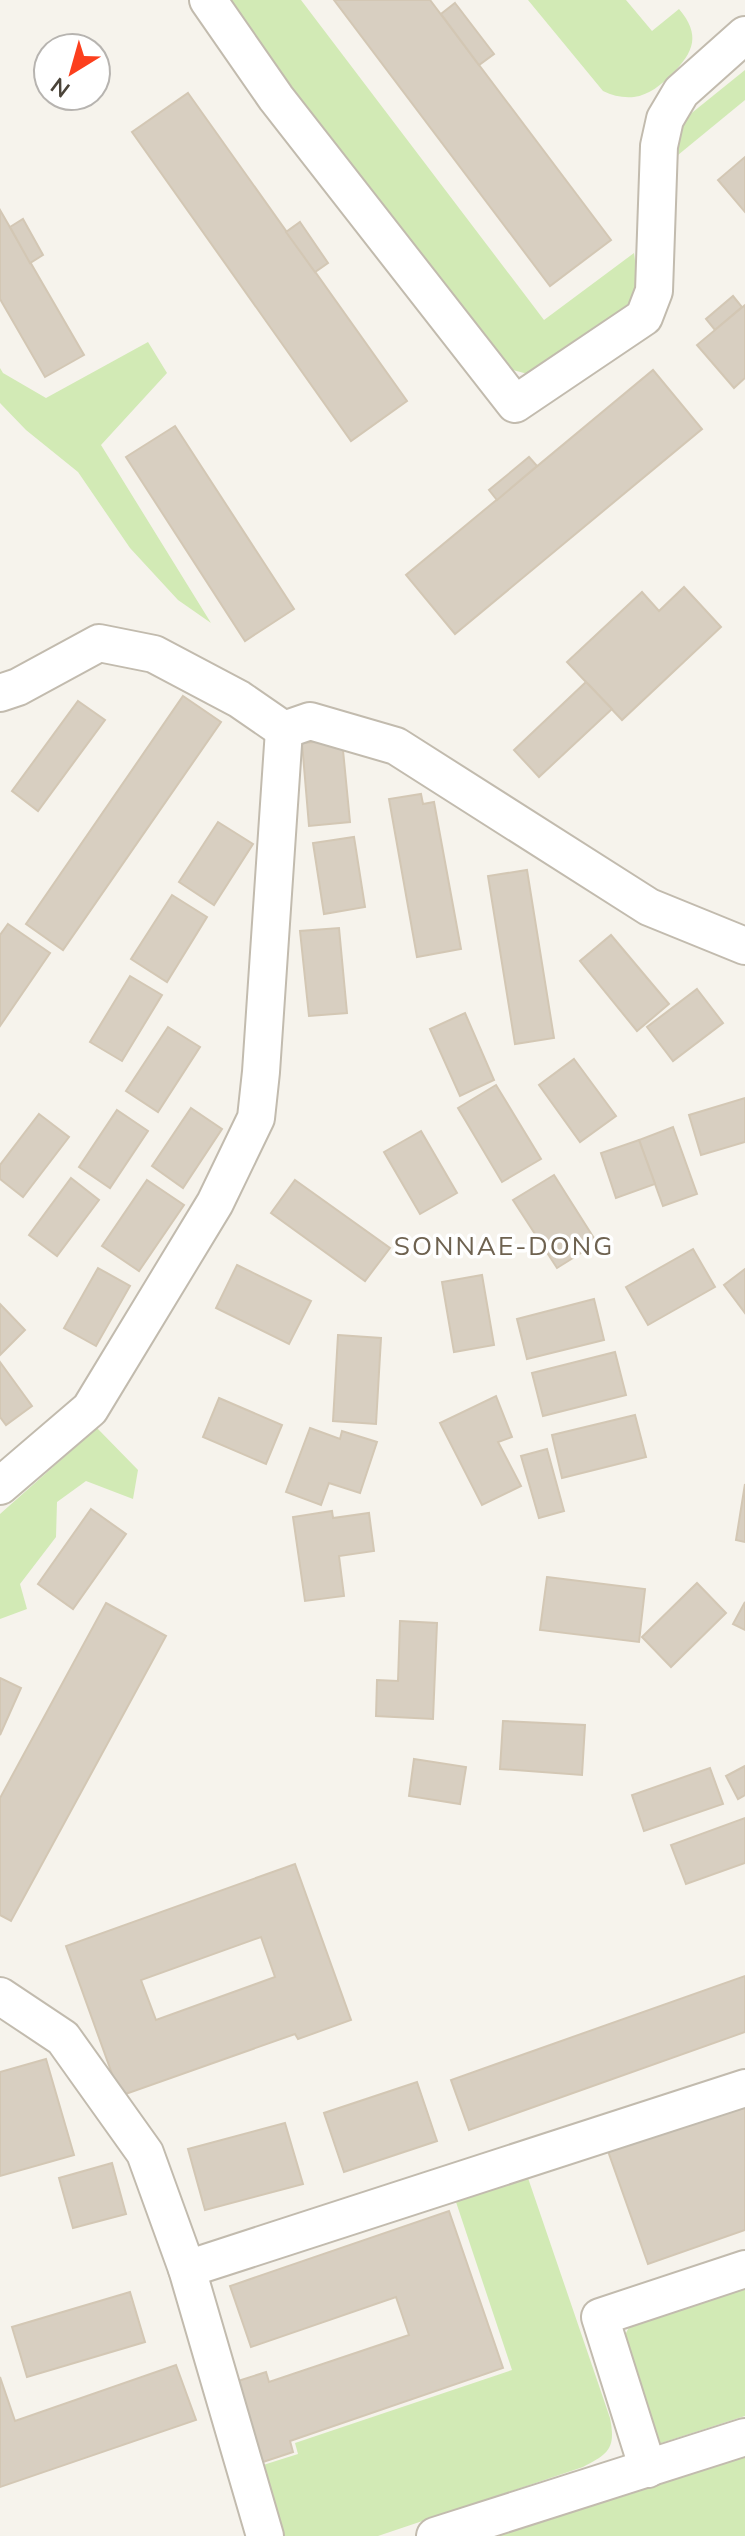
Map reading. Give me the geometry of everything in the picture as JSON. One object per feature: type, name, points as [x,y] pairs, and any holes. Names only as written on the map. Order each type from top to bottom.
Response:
[{"type":"street","points":[[208,0],[276,98],[515,404],[644,317],[654,291],[659,146],[665,119],[681,92],[745,35]]},
{"type":"street","points":[[0,693],[18,687],[99,643],[154,654],[239,699],[284,730]]},
{"type":"street","points":[[284,730],[310,721],[396,746],[649,907],[745,946]]},
{"type":"street","points":[[0,1486],[90,1409],[215,1203],[256,1118],[284,730]]},
{"type":"street","points":[[0,1996],[63,2038],[145,2153],[187,2269],[265,2536]]},
{"type":"street","points":[[187,2269],[745,2088]]},
{"type":"street","points":[[648,2469],[600,2317],[745,2269]]},
{"type":"street","points":[[435,2536],[745,2437]]},
{"type":"green space","points":[[222,0],[301,0],[544,320],[634,253],[638,312],[535,376],[513,370],[481,344]]},
{"type":"green space","points":[[528,0],[626,0],[652,31],[679,9],[690,27],[690,51],[680,66],[654,89],[634,97],[614,95],[603,91]]},
{"type":"green space","points":[[745,70],[745,100],[678,155],[680,130],[688,116]]},
{"type":"green space","points":[[148,342],[167,373],[101,445],[211,623],[178,600],[130,548],[78,472],[26,430],[0,403],[0,368],[3,373],[46,398]]},
{"type":"green space","points":[[97,1428],[138,1470],[133,1499],[86,1481],[57,1502],[56,1537],[20,1584],[27,1609],[0,1619],[0,1514]]},
{"type":"green space","points":[[528,2178],[610,2418],[612,2436],[605,2454],[583,2467],[378,2536],[284,2536],[260,2466],[298,2454],[295,2443],[512,2370],[456,2202]]},
{"type":"green space","points":[[745,2282],[745,2416],[655,2445],[625,2350],[625,2335],[632,2321]]},
{"type":"green space","points":[[745,2449],[745,2536],[472,2536]]},
{"type":"building","points":[[334,0],[430,0],[611,240],[550,286]]},
{"type":"building","points":[[455,3],[494,54],[479,65],[441,14]]},
{"type":"building","points":[[188,93],[407,401],[351,441],[132,132]]},
{"type":"building","points":[[745,157],[745,212],[718,180]]},
{"type":"building","points":[[0,210],[84,355],[45,377],[0,299]]},
{"type":"building","points":[[23,219],[43,255],[30,263],[10,227]]},
{"type":"building","points":[[300,222],[328,263],[315,272],[286,232]]},
{"type":"building","points":[[733,296],[742,307],[715,330],[706,319]]},
{"type":"building","points":[[745,305],[745,378],[734,388],[697,345]]},
{"type":"building","points":[[653,370],[702,429],[455,634],[406,575]]},
{"type":"building","points":[[175,426],[294,609],[245,641],[126,457]]},
{"type":"building","points":[[529,457],[537,466],[497,500],[489,490]]},
{"type":"building","points":[[684,587],[721,627],[622,720],[567,662],[642,592],[659,611]]},
{"type":"building","points":[[586,682],[612,709],[539,777],[514,750]]},
{"type":"building","points":[[183,696],[221,722],[63,950],[26,924]]},
{"type":"building","points":[[78,701],[105,720],[38,811],[12,791]]},
{"type":"building","points":[[342,740],[350,822],[309,826],[302,743]]},
{"type":"building","points":[[421,794],[423,804],[434,802],[461,949],[417,957],[389,799]]},
{"type":"building","points":[[218,822],[253,844],[214,905],[179,882]]},
{"type":"building","points":[[354,837],[365,907],[324,914],[313,843]]},
{"type":"building","points":[[527,870],[554,1038],[515,1044],[488,876]]},
{"type":"building","points":[[172,895],[207,917],[167,982],[131,959]]},
{"type":"building","points":[[8,924],[50,953],[0,1026],[0,935]]},
{"type":"building","points":[[339,928],[347,1013],[309,1016],[300,931]]},
{"type":"building","points":[[611,935],[669,1004],[637,1031],[580,961]]},
{"type":"building","points":[[130,976],[162,995],[122,1061],[90,1042]]},
{"type":"building","points":[[697,989],[723,1023],[673,1061],[647,1027]]},
{"type":"building","points":[[465,1013],[494,1080],[460,1096],[430,1029]]},
{"type":"building","points":[[168,1027],[200,1047],[158,1112],[126,1091]]},
{"type":"building","points":[[574,1059],[616,1116],[580,1142],[539,1085]]},
{"type":"building","points":[[496,1085],[541,1159],[502,1182],[458,1108]]},
{"type":"building","points":[[745,1098],[745,1142],[701,1155],[689,1115]]},
{"type":"building","points":[[191,1108],[222,1129],[183,1188],[152,1166]]},
{"type":"building","points":[[117,1110],[148,1131],[110,1188],[79,1167]]},
{"type":"building","points":[[39,1114],[69,1137],[23,1197],[0,1179],[0,1165]]},
{"type":"building","points":[[673,1127],[697,1194],[663,1206],[639,1140]]},
{"type":"building","points":[[421,1131],[457,1193],[420,1214],[384,1152]]},
{"type":"building","points":[[639,1140],[655,1184],[616,1198],[601,1153]]},
{"type":"building","points":[[554,1175],[597,1243],[557,1268],[513,1200]]},
{"type":"building","points":[[71,1178],[99,1200],[57,1256],[29,1235]]},
{"type":"building","points":[[147,1180],[184,1205],[139,1271],[102,1246]]},
{"type":"building","points":[[295,1180],[390,1248],[365,1281],[271,1213]]},
{"type":"building","points":[[693,1249],[715,1287],[648,1325],[626,1287]]},
{"type":"building","points":[[237,1265],[311,1301],[289,1344],[216,1308]]},
{"type":"building","points":[[98,1268],[130,1286],[96,1346],[64,1328]]},
{"type":"building","points":[[745,1269],[745,1313],[724,1285]]},
{"type":"building","points":[[482,1275],[494,1345],[454,1352],[442,1282]]},
{"type":"building","points":[[594,1299],[604,1340],[527,1359],[517,1319]]},
{"type":"building","points":[[0,1304],[25,1330],[0,1355]]},
{"type":"building","points":[[338,1335],[381,1338],[376,1424],[333,1421]]},
{"type":"building","points":[[615,1352],[626,1395],[543,1416],[532,1373]]},
{"type":"building","points":[[0,1362],[32,1406],[6,1425],[0,1417]]},
{"type":"building","points":[[496,1396],[512,1437],[498,1442],[521,1486],[482,1505],[440,1423]]},
{"type":"building","points":[[219,1398],[282,1425],[266,1464],[203,1437]]},
{"type":"building","points":[[635,1415],[646,1457],[562,1478],[552,1435]]},
{"type":"building","points":[[310,1428],[340,1439],[342,1431],[377,1442],[360,1493],[329,1483],[321,1505],[286,1492]]},
{"type":"building","points":[[547,1449],[564,1511],[539,1518],[521,1456]]},
{"type":"building","points":[[745,1484],[745,1542],[736,1540]]},
{"type":"building","points":[[91,1509],[126,1534],[73,1609],[38,1584]]},
{"type":"building","points":[[332,1511],[333,1518],[369,1513],[374,1551],[339,1556],[344,1596],[305,1601],[293,1517]]},
{"type":"building","points":[[547,1577],[645,1589],[639,1642],[540,1630]]},
{"type":"building","points":[[697,1583],[726,1613],[671,1667],[642,1637]]},
{"type":"building","points":[[745,1602],[745,1630],[733,1624]]},
{"type":"building","points":[[106,1603],[166,1636],[11,1921],[0,1915],[0,1798]]},
{"type":"building","points":[[400,1621],[437,1623],[433,1719],[376,1716],[377,1680],[398,1681]]},
{"type":"building","points":[[0,1678],[21,1688],[0,1735]]},
{"type":"building","points":[[503,1721],[585,1725],[582,1775],[500,1769]]},
{"type":"building","points":[[414,1759],[466,1767],[460,1804],[409,1796]]},
{"type":"building","points":[[745,1766],[745,1795],[738,1799],[726,1776]]},
{"type":"building","points":[[710,1768],[723,1804],[644,1831],[632,1795]]},
{"type":"building","points":[[745,1818],[745,1863],[686,1884],[671,1845]]},
{"type":"building","points":[[295,1864],[351,2020],[298,2039],[295,2034],[120,2096],[66,1946]],"holes":[[[261,1937],[275,1977],[156,2020],[141,1980]]]},
{"type":"building","points":[[745,1976],[745,2032],[469,2130],[451,2080]]},
{"type":"building","points":[[46,2059],[74,2155],[0,2176],[0,2072]]},
{"type":"building","points":[[417,2082],[437,2141],[344,2172],[324,2113]]},
{"type":"building","points":[[745,2104],[745,2230],[648,2264],[608,2151]]},
{"type":"building","points":[[285,2123],[303,2184],[205,2210],[188,2149]]},
{"type":"building","points":[[112,2163],[126,2214],[73,2228],[59,2178]]},
{"type":"building","points":[[449,2211],[503,2368],[290,2441],[293,2452],[260,2463],[232,2383],[266,2372],[269,2382],[409,2335],[396,2297],[251,2347],[230,2286]]},
{"type":"building","points":[[130,2292],[145,2342],[27,2377],[12,2327]]},
{"type":"building","points":[[176,2365],[196,2420],[0,2487],[0,2377],[15,2421]]},
{"type":"district","name":"SONNAE-DONG","points":[[504,1245]]}]
